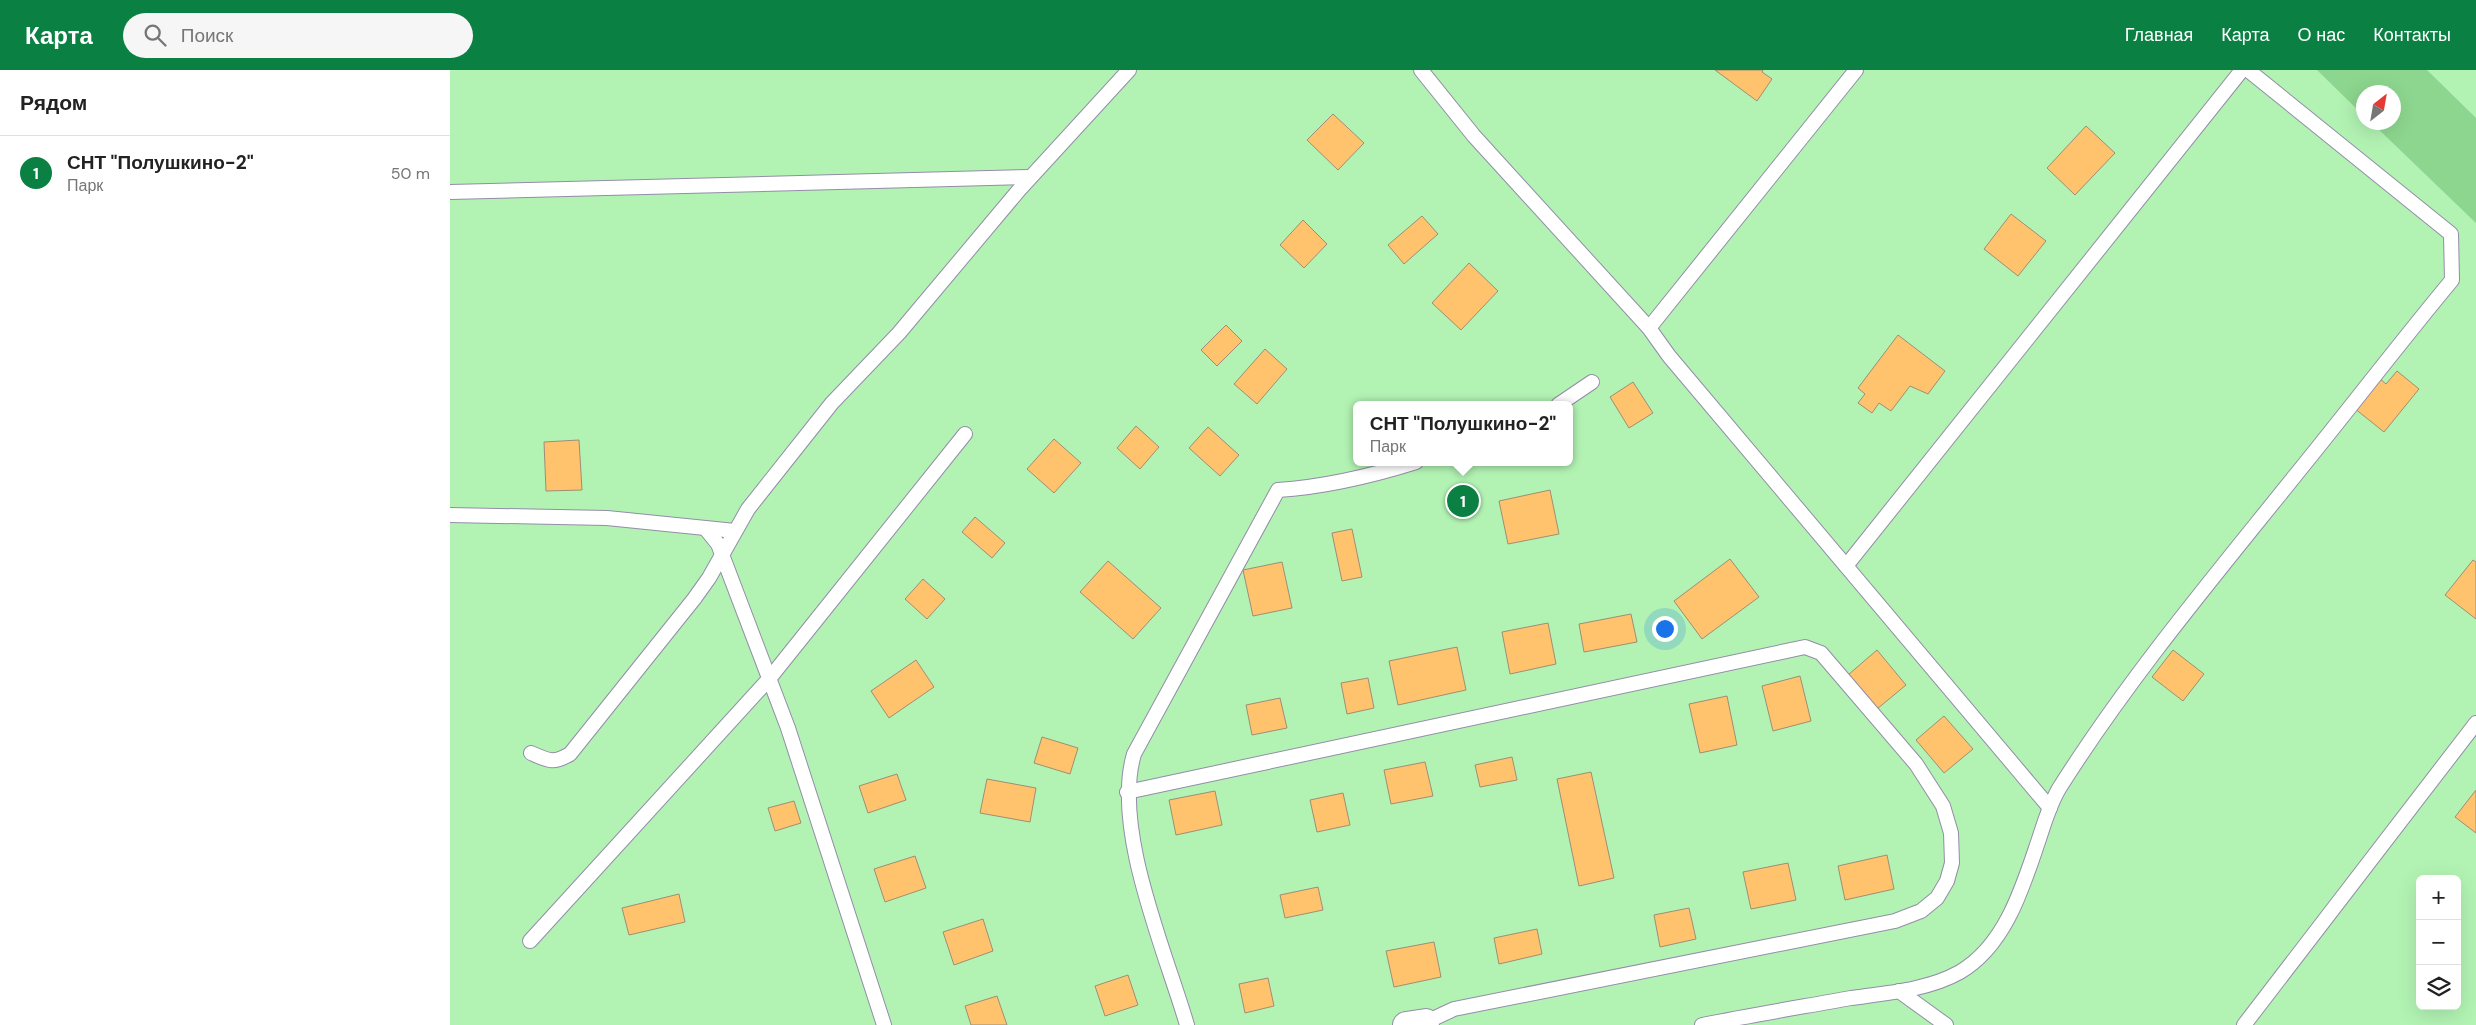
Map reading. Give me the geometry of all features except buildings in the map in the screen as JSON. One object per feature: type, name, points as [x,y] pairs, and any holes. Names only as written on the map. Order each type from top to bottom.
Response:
[{"type":"lane","points":[[531,753],[546,760],[557,762],[570,754],[694,599],[709,578],[748,509],[832,403],[906,326],[1030,178],[1129,70]]},
{"type":"lane","points":[[1421,70],[1474,136],[1649,328],[1669,356],[2050,808]]},
{"type":"lane","points":[[1649,328],[1856,70]]},
{"type":"lane","points":[[1846,566],[2242,70]]},
{"type":"lane","points":[[1702,1025],[1899,991],[1939,981],[1960,972],[1980,956],[1998,934],[2012,910],[2027,876],[2050,808],[2059,789],[2083,753],[2152,656],[2209,581],[2452,280],[2451,234],[2248,70]]},
{"type":"lane","points":[[450,192],[1030,178]]},
{"type":"lane","points":[[1564,401],[1592,382]]},
{"type":"lane","points":[[530,940],[769,679],[965,434]]},
{"type":"lane","points":[[1187,1025],[1136,858],[1127,792],[1129,770],[1141,738],[1278,490],[1311,488],[1372,475],[1402,466]]},
{"type":"lane","points":[[450,515],[607,518],[735,531]]},
{"type":"lane","points":[[705,528],[718,544],[788,728],[884,1025]]},
{"type":"lane","points":[[1127,792],[1805,647],[1821,653],[1916,764],[1944,806],[1951,833],[1952,863],[1947,881],[1937,898],[1921,911],[1895,921],[1454,1009],[1420,1024]]},
{"type":"lane","points":[[2244,1025],[2476,723]]},
{"type":"lane","points":[[1899,991],[1946,1025]]},
{"type":"green space","points":[[450,70],[2476,70],[2476,1025],[450,1025]]},
{"type":"green space","points":[[2317,70],[2427,70],[2476,118],[2476,223],[2379,130],[2401,130],[2401,85],[2356,85],[2356,108]]},
{"type":"place","name":"СНТ \"Полушкино-2\"","points":[[1463,501]]}]
